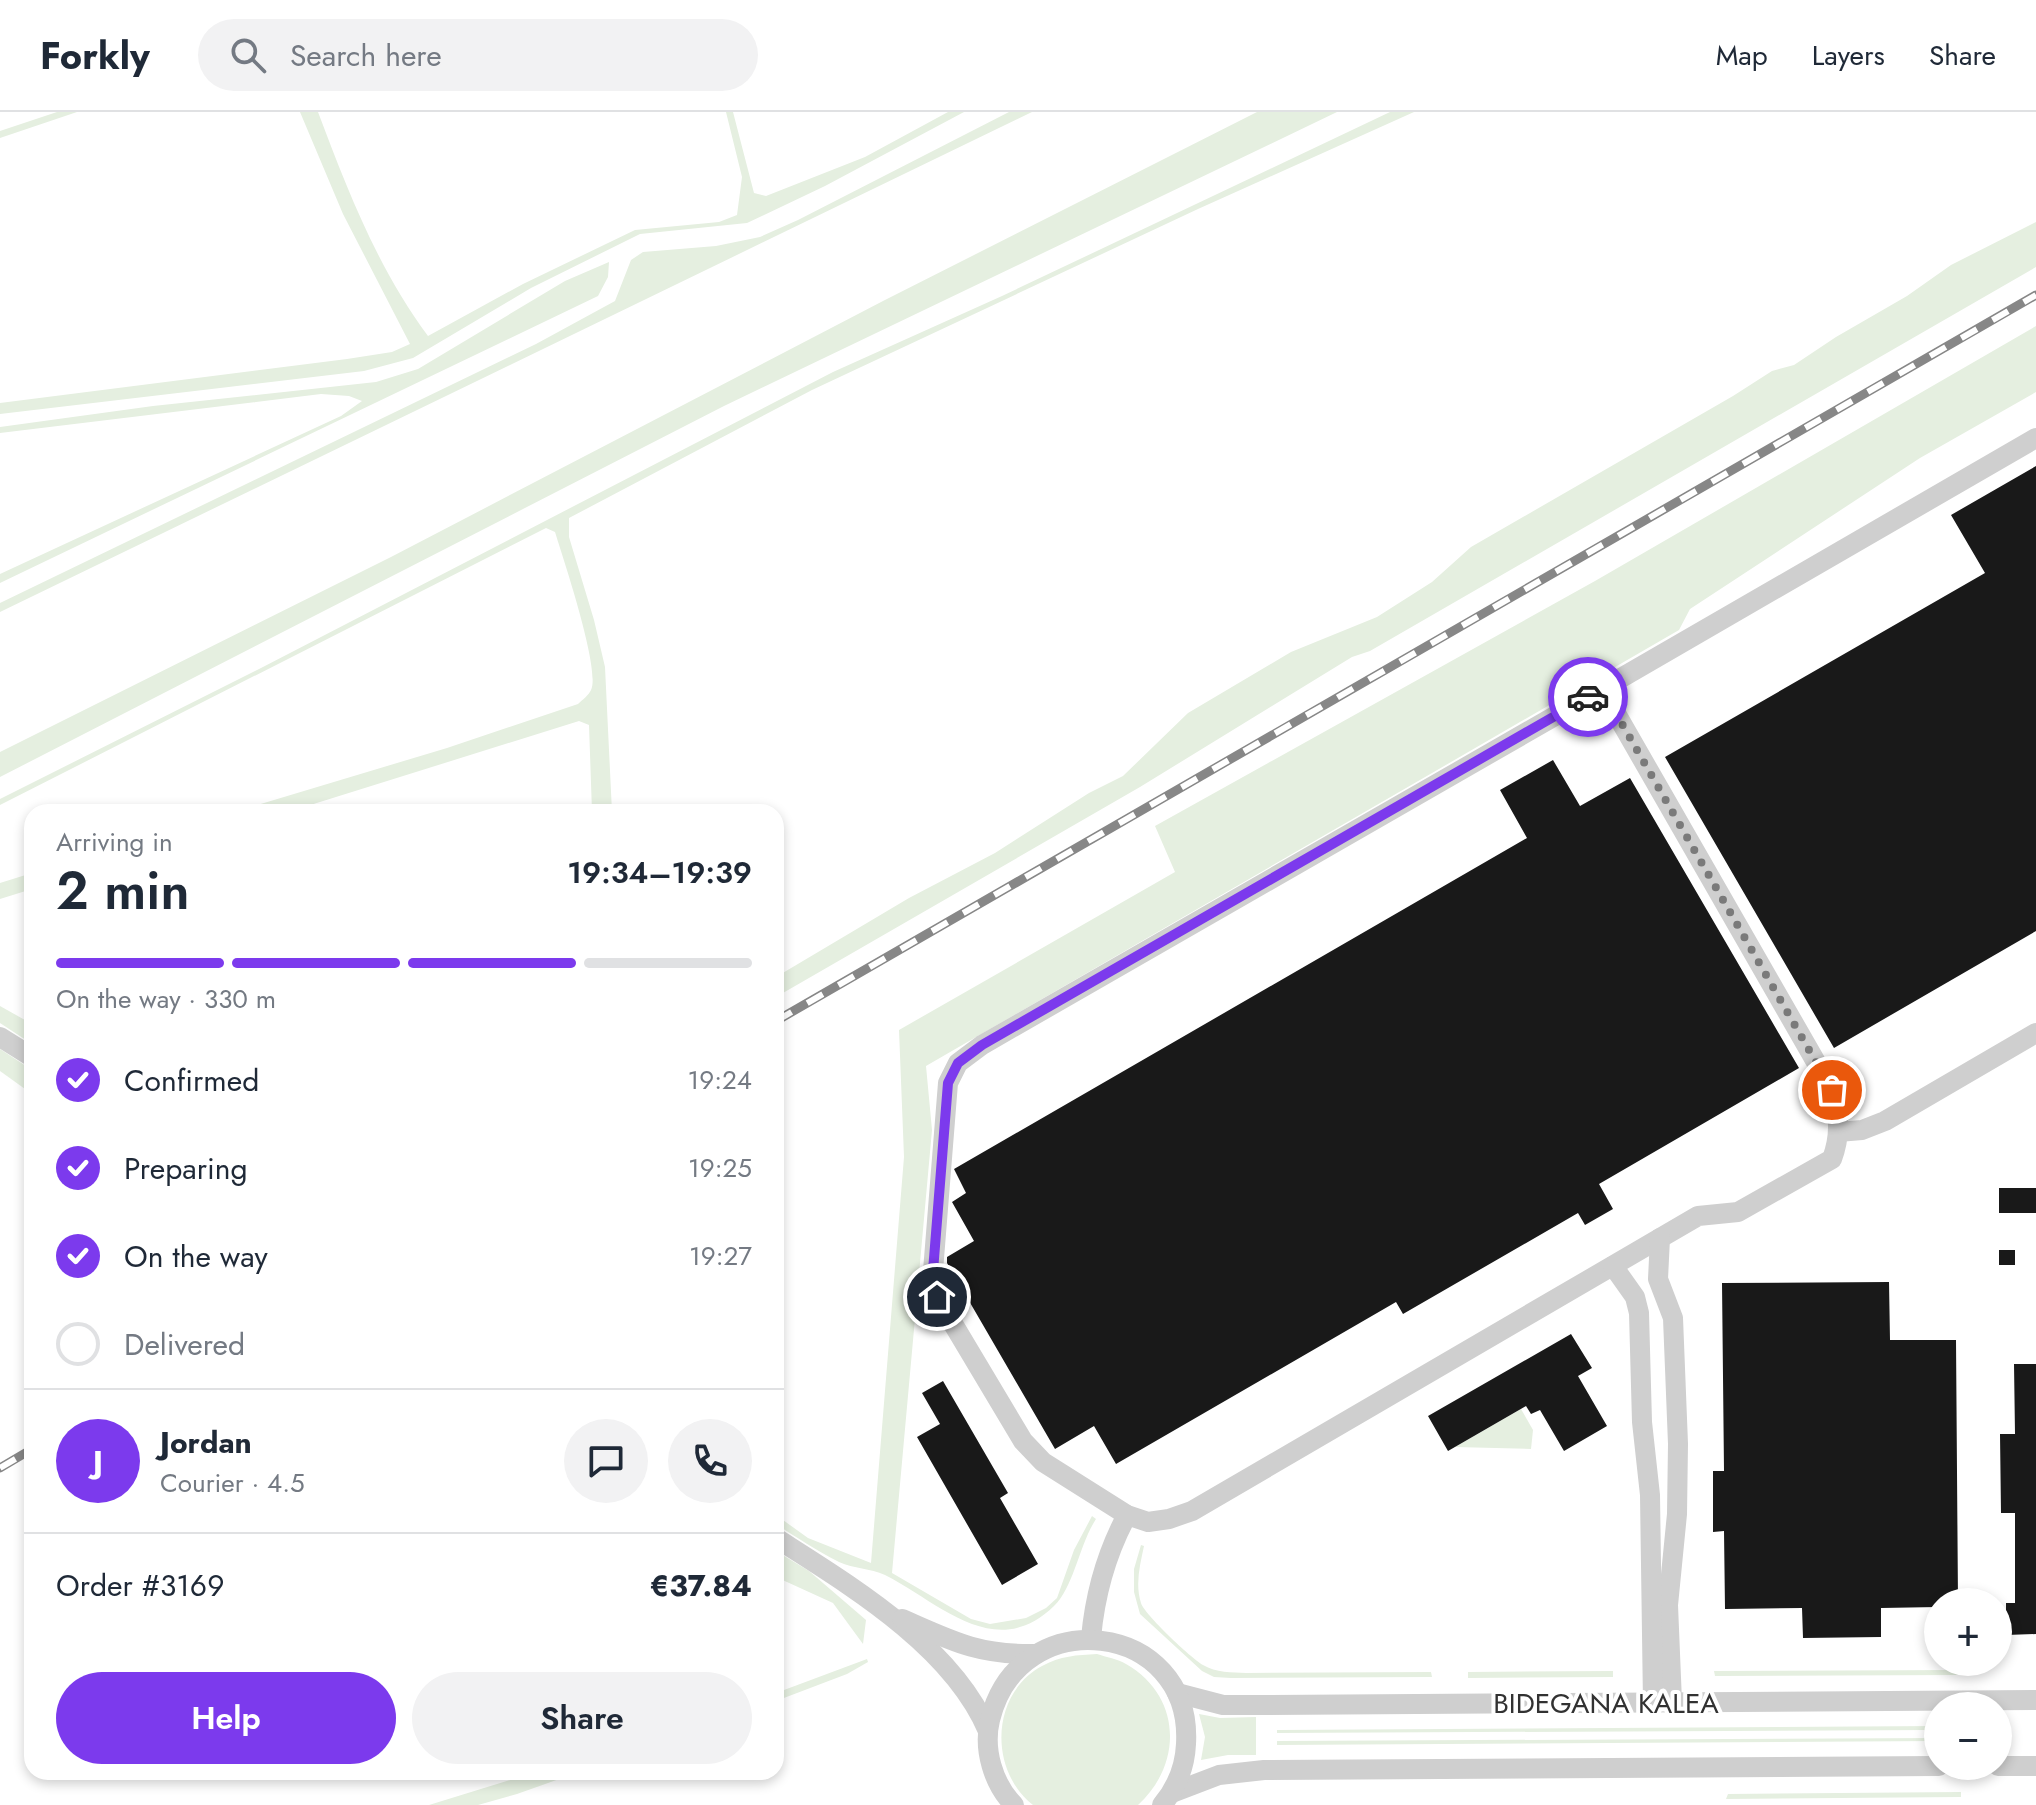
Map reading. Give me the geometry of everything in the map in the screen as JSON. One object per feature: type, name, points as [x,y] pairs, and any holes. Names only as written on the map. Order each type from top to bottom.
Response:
[{"type":"street","points":[[1602,689],[1832,1090],[1839,1116],[1838,1144],[1832,1159],[1738,1212],[1698,1216],[1192,1511],[1148,1522],[1127,1515],[1043,1462],[1023,1441],[937,1297],[933,1271],[941,1141],[948,1083],[958,1063],[982,1045],[2036,438]]},
{"type":"street","points":[[1838,1132],[1862,1130],[1885,1121],[2036,1033]]},
{"type":"street","points":[[0,1037],[24,1052]]},
{"type":"street","points":[[1660,1238],[1658,1279],[1673,1318],[1678,1444],[1677,1514],[1662,1702]]},
{"type":"street","points":[[1613,1266],[1635,1297],[1639,1313],[1642,1422],[1650,1495],[1662,1702]]},
{"type":"street","points":[[1091,1638],[1095,1600],[1105,1566],[1127,1515]]},
{"type":"street","points":[[784,1543],[888,1612],[966,1647],[1034,1654]]},
{"type":"street","points":[[888,1612],[957,1679],[977,1705],[988,1731]]},
{"type":"street","points":[[1014,1805],[1006,1796],[991,1765],[988,1731],[995,1700],[1011,1674],[1034,1654],[1052,1645],[1091,1638],[1117,1643],[1141,1654],[1162,1671],[1177,1693],[1187,1726],[1185,1761],[1167,1799]]},
{"type":"street","name":"BIDEGANA KALEA","points":[[1177,1693],[1223,1705],[2036,1700]]},
{"type":"street","points":[[1167,1799],[1219,1775],[1264,1770],[1924,1766]]},
{"type":"street","points":[[2012,1766],[2036,1766]]},
{"type":"green space","points":[[57,112],[77,112],[0,138],[0,131]]},
{"type":"green space","points":[[300,112],[318,112],[352,199],[379,256],[428,336],[523,284],[635,230],[719,222],[737,215],[742,177],[726,112],[733,112],[754,193],[766,196],[865,157],[948,112],[964,112],[825,186],[747,223],[640,234],[531,288],[413,358],[364,371],[0,414],[0,403],[347,359],[392,352],[410,344],[343,214]]},
{"type":"green space","points":[[1009,112],[1032,112],[0,612],[0,603],[536,344],[615,301],[631,260],[643,252],[716,246],[760,237]]},
{"type":"green space","points":[[1257,112],[1337,112],[724,406],[0,777],[0,752],[391,557],[883,301]]},
{"type":"green space","points":[[1390,112],[1414,112],[1198,209],[812,390],[569,518],[569,537],[605,667],[612,804],[592,804],[589,725],[579,721],[314,804],[261,804],[447,748],[578,704],[587,696],[593,679],[580,613],[555,532],[546,528],[0,805],[0,799],[261,668],[833,372],[1002,296]]},
{"type":"green space","points":[[2036,222],[2036,267],[1370,651],[1352,657],[1140,787],[784,992],[784,972],[909,898],[995,853],[1089,793],[1123,776],[1188,713],[1291,652],[1377,617],[1432,582],[1471,547],[1772,371],[1794,365],[1907,296],[1951,265]]},
{"type":"green space","points":[[609,262],[608,277],[598,296],[0,583],[0,574],[341,416],[362,401],[349,396],[321,394],[0,433],[0,427],[153,406],[376,382],[418,369],[565,281]]},
{"type":"green space","points":[[2036,326],[2036,392],[1920,458],[1690,609],[1679,630],[926,1066],[932,1130],[892,1573],[971,1619],[990,1624],[1026,1618],[1046,1608],[1057,1598],[1074,1550],[1092,1516],[1096,1519],[1072,1577],[1054,1606],[1032,1622],[1010,1629],[989,1629],[947,1612],[885,1575],[839,1562],[784,1529],[784,1521],[808,1538],[871,1563],[904,1157],[899,1030],[1175,872],[1155,826],[1595,581]]},
{"type":"green space","points":[[24,876],[24,892],[0,899],[0,883]]},
{"type":"green space","points":[[0,1006],[24,1020],[24,1039],[0,1023]]},
{"type":"green space","points":[[0,1049],[24,1065],[24,1088],[0,1071]]},
{"type":"green space","points":[[1521,1409],[1533,1430],[1531,1449],[1455,1447]]},
{"type":"green space","points":[[1141,1545],[1144,1546],[1138,1582],[1144,1609],[1169,1636],[1208,1668],[1246,1673],[1431,1672],[1432,1677],[1214,1677],[1202,1671],[1140,1614],[1134,1592],[1134,1569]]},
{"type":"green space","points":[[784,1556],[809,1571],[866,1620],[863,1644],[833,1603],[784,1581]]},
{"type":"green space","points":[[1097,1654],[1126,1664],[1158,1694],[1170,1731],[1169,1751],[1163,1770],[1138,1805],[1033,1805],[1009,1773],[1003,1753],[1005,1713],[1012,1695],[1025,1679],[1042,1666],[1069,1657]]},
{"type":"green space","points":[[867,1659],[868,1662],[847,1674],[784,1698],[784,1690]]},
{"type":"green space","points":[[1924,1670],[1924,1675],[1715,1676],[1714,1671]]},
{"type":"green space","points":[[1613,1671],[1613,1677],[1468,1678],[1468,1672]]},
{"type":"green space","points":[[1199,1714],[1220,1718],[1256,1717],[1256,1755],[1228,1755],[1201,1760],[1205,1737]]},
{"type":"green space","points":[[1924,1726],[1924,1730],[1277,1733],[1277,1730]]},
{"type":"green space","points":[[1924,1738],[1924,1741],[1277,1745],[1277,1741]]},
{"type":"green space","points":[[510,1780],[556,1780],[478,1805],[429,1805]]},
{"type":"green space","points":[[1961,1792],[1961,1797],[1726,1799],[1728,1794]]},
{"type":"building","points":[[2036,466],[2036,931],[1834,1048],[1665,757],[1985,573],[1951,515]]},
{"type":"building","points":[[1553,760],[1580,806],[1630,778],[1799,1068],[1599,1184],[1613,1209],[1585,1225],[1578,1213],[1403,1314],[1396,1302],[1116,1464],[1094,1426],[1055,1449],[947,1263],[947,1257],[974,1241],[952,1202],[966,1193],[954,1169],[1527,838],[1500,790]]},
{"type":"building","points":[[1999,1188],[2036,1188],[2036,1213],[1999,1213]]},
{"type":"building","points":[[1999,1250],[2015,1250],[2015,1265],[1999,1265]]},
{"type":"building","points":[[1889,1282],[1890,1340],[1956,1340],[1958,1588],[1924,1588],[1924,1607],[1881,1608],[1881,1637],[1803,1638],[1802,1608],[1725,1609],[1724,1531],[1713,1532],[1713,1471],[1724,1471],[1722,1283]]},
{"type":"building","points":[[1571,1334],[1592,1368],[1578,1376],[1607,1426],[1564,1451],[1540,1410],[1531,1414],[1526,1406],[1448,1451],[1428,1416]]},
{"type":"building","points":[[2014,1364],[2036,1364],[2036,1634],[2012,1635],[2015,1513],[2001,1513],[2000,1434],[2015,1434]]},
{"type":"building","points":[[943,1381],[1008,1493],[1000,1498],[1038,1564],[1002,1585],[917,1437],[940,1424],[922,1393]]},
{"type":"railway","points":[[784,1016],[2036,295]]},
{"type":"railway","points":[[0,1468],[24,1454]]},
{"type":"way so far","points":[[1588,697],[1602,689],[1832,1090]]},
{"type":"route","points":[[937,1297],[933,1271],[941,1141],[948,1083],[958,1063],[982,1045],[1588,697]]}]
